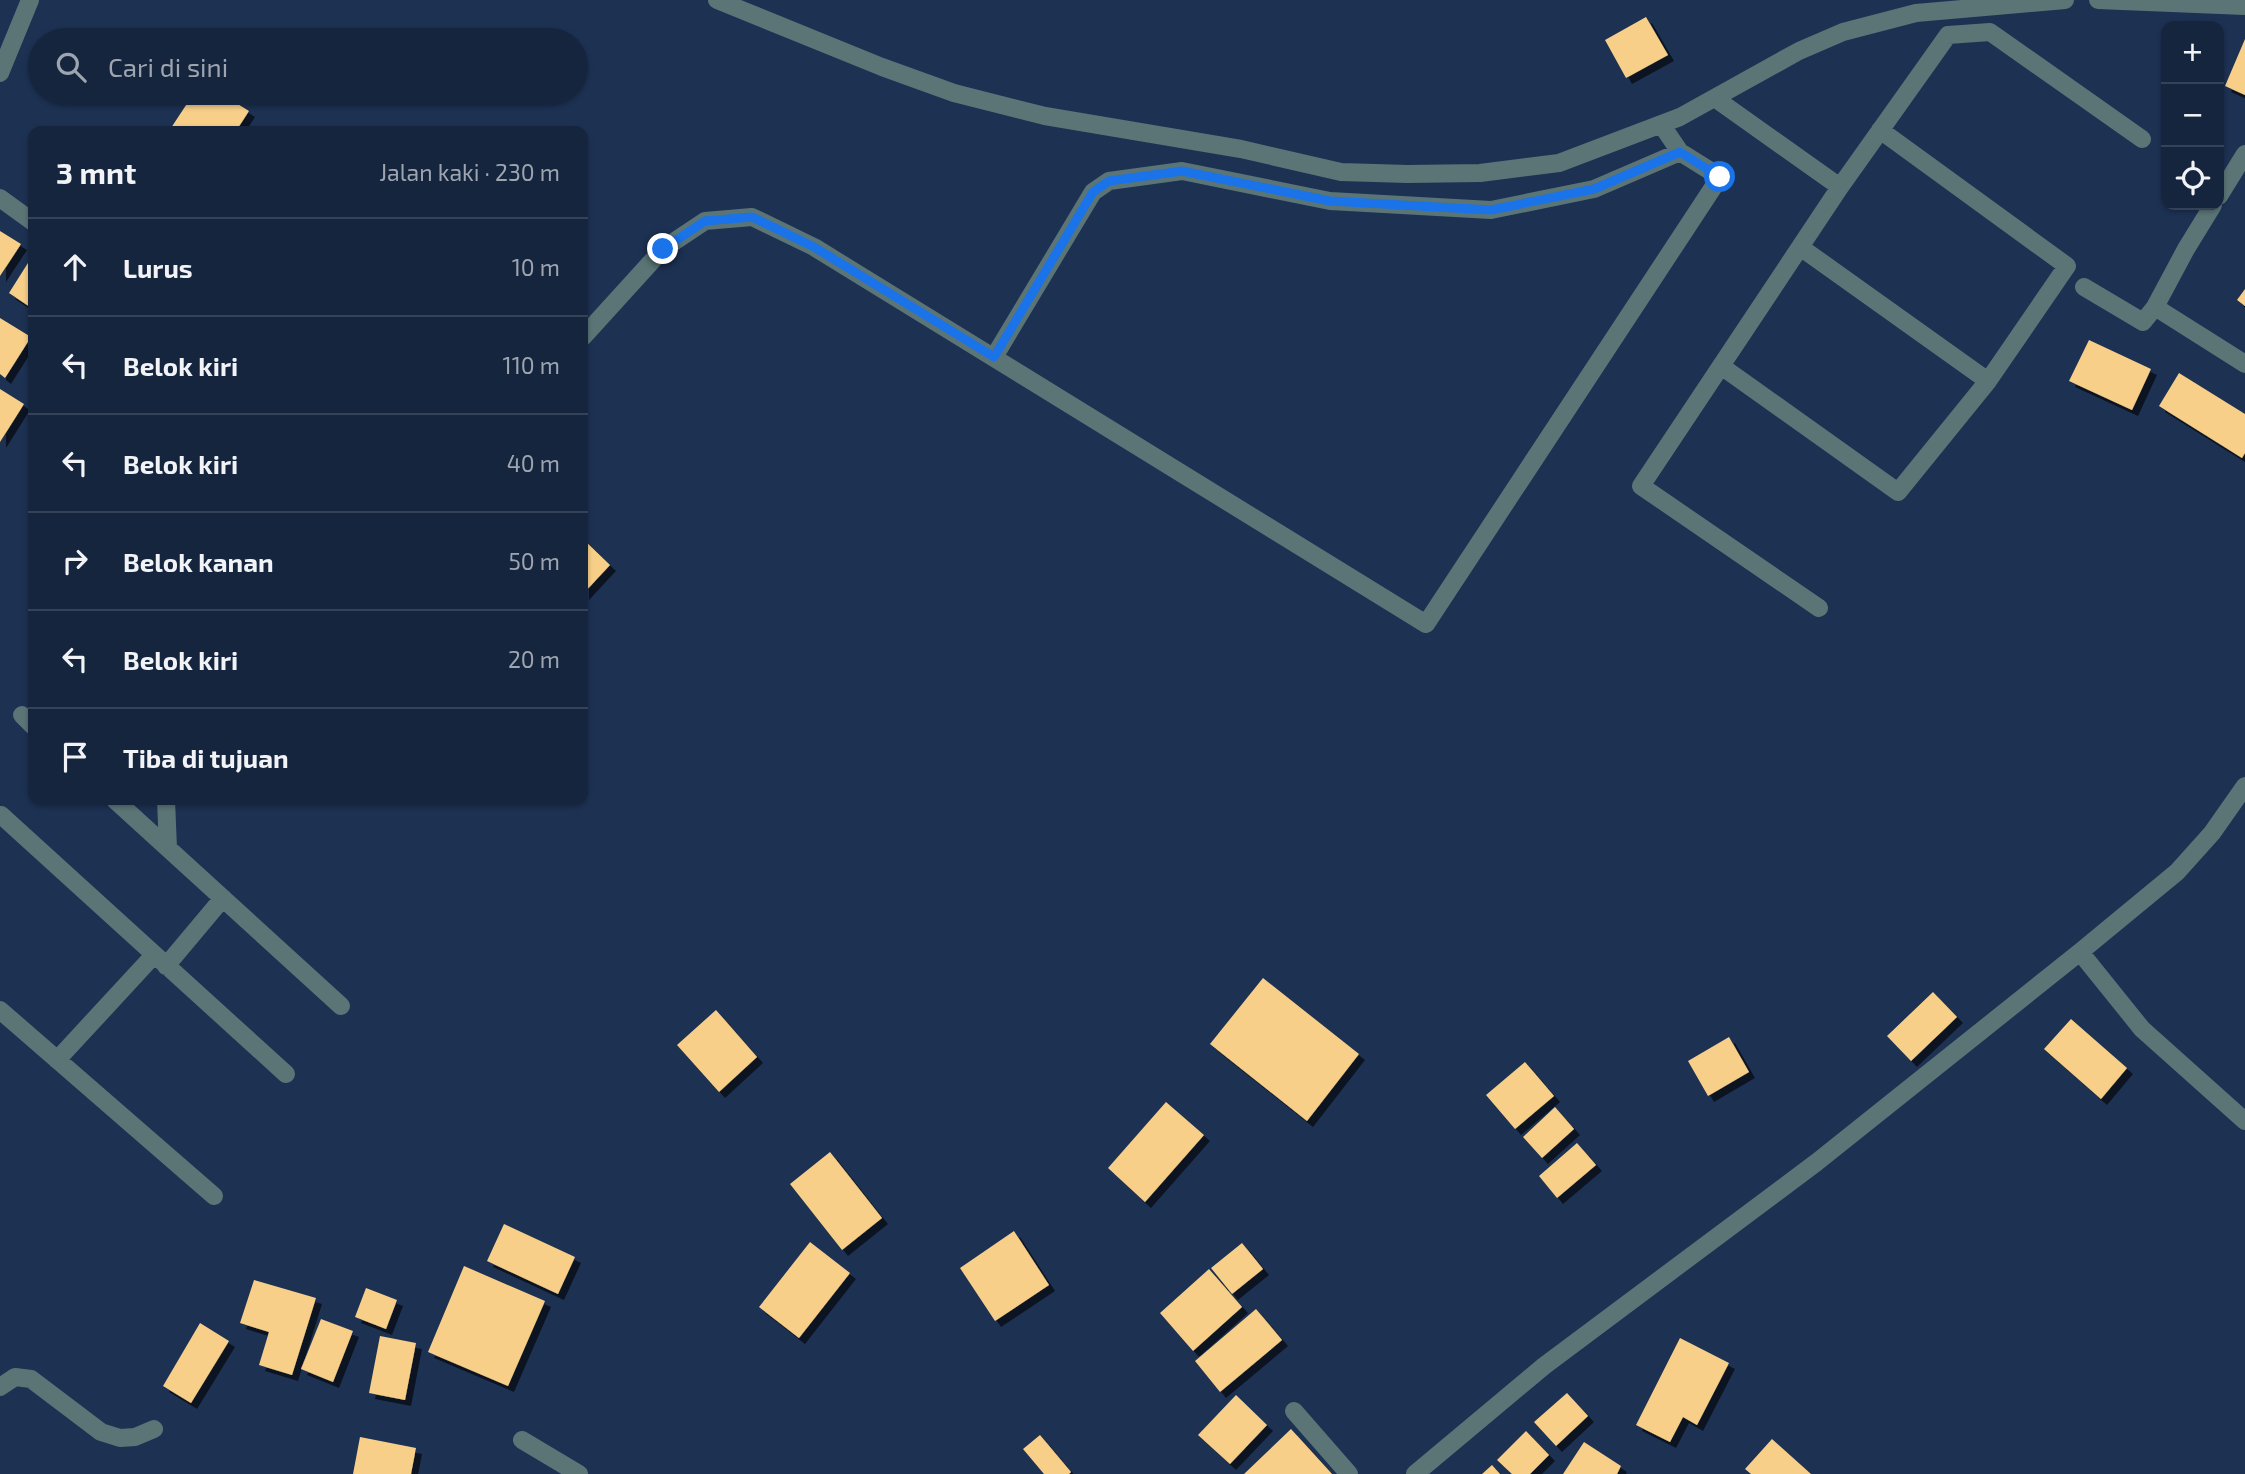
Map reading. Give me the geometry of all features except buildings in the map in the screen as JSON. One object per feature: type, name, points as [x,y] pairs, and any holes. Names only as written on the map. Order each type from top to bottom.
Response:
[{"type":"street","points":[[0,73],[30,0]]},
{"type":"street","points":[[717,0],[954,93],[1045,116],[1241,149],[1341,172],[1480,173],[1559,163],[1661,124],[1716,99],[1799,51],[1843,32],[1916,13],[1983,4],[2065,0]]},
{"type":"street","points":[[2098,0],[2245,6]]},
{"type":"street","points":[[1819,608],[1641,486],[1840,187],[1948,35],[1990,32],[2142,139]]},
{"type":"street","points":[[1716,99],[1840,187]]},
{"type":"street","points":[[588,332],[663,249],[705,221],[752,217],[814,247],[1426,624],[1720,177],[1680,152],[1661,124]]},
{"type":"street","points":[[1721,366],[1898,492],[1988,381],[2067,266],[1880,130]]},
{"type":"street","points":[[994,357],[1093,192],[1109,181],[1182,171],[1330,201],[1491,210],[1594,189],[1680,152]]},
{"type":"street","points":[[2224,188],[2245,154]]},
{"type":"street","points":[[0,198],[28,218]]},
{"type":"street","points":[[2084,287],[2143,322],[2155,307],[2210,210]]},
{"type":"street","points":[[1800,247],[1988,381]]},
{"type":"street","points":[[2155,307],[2245,364]]},
{"type":"street","points":[[1415,1474],[1544,1366],[1816,1162],[2177,872],[2212,833],[2245,786]]},
{"type":"street","points":[[121,805],[341,1006]]},
{"type":"street","points":[[166,805],[168,848]]},
{"type":"street","points":[[1,815],[286,1074]]},
{"type":"street","points":[[57,1060],[223,898]]},
{"type":"street","points":[[2080,952],[2142,1029],[2245,1121]]},
{"type":"street","points":[[0,1010],[214,1196]]},
{"type":"street","points":[[0,1387],[15,1377],[31,1379],[101,1432],[120,1438],[135,1437],[154,1429]]},
{"type":"street","points":[[1294,1410],[1349,1474]]},
{"type":"street","points":[[522,1440],[579,1474]]},
{"type":"route","points":[[663,249],[705,221],[752,217],[814,247],[994,357],[1093,192],[1109,181],[1182,171],[1330,201],[1491,210],[1594,189],[1680,152],[1720,177]]}]
